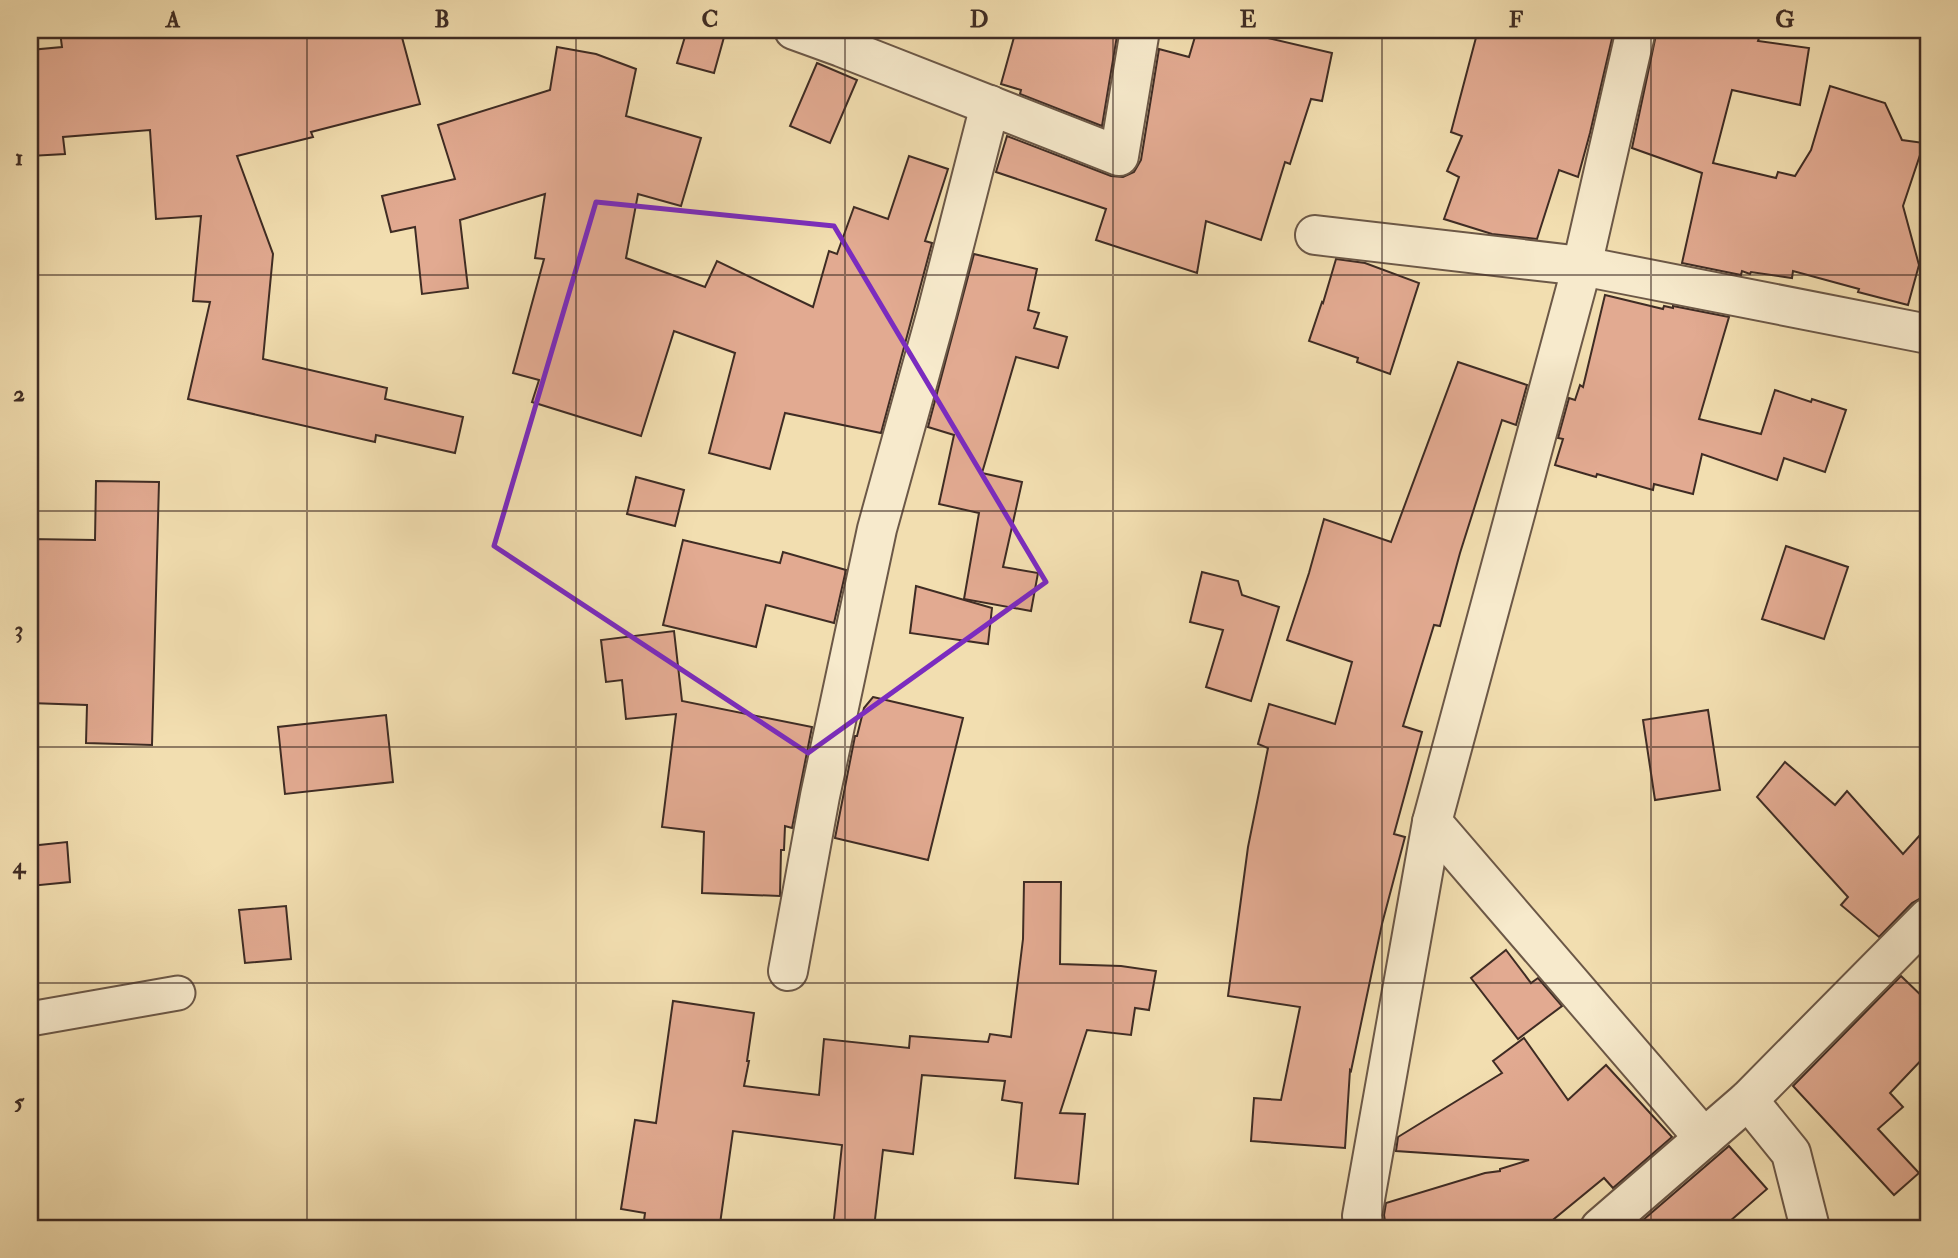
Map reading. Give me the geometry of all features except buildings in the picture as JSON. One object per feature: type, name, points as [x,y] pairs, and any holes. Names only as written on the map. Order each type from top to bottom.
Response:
[{"type":"street","points":[[794,30],[842,38],[990,105],[1119,156],[1140,30]]},
{"type":"street","points":[[1365,1228],[1363,1216],[1432,822],[1582,266],[1636,30]]},
{"type":"street","points":[[788,971],[820,796],[877,529],[934,326],[990,105]]},
{"type":"street","points":[[1315,235],[1582,266],[1928,334]]},
{"type":"street","points":[[1432,822],[1704,1138]]},
{"type":"street","points":[[1600,1228],[1748,1100],[1928,918]]},
{"type":"street","points":[[30,1019],[178,993]]},
{"type":"street","points":[[1748,1100],[1791,1153],[1810,1228]]},
{"type":"highlighted area","points":[[596,202],[834,226],[1046,582],[808,753],[494,546]]}]
